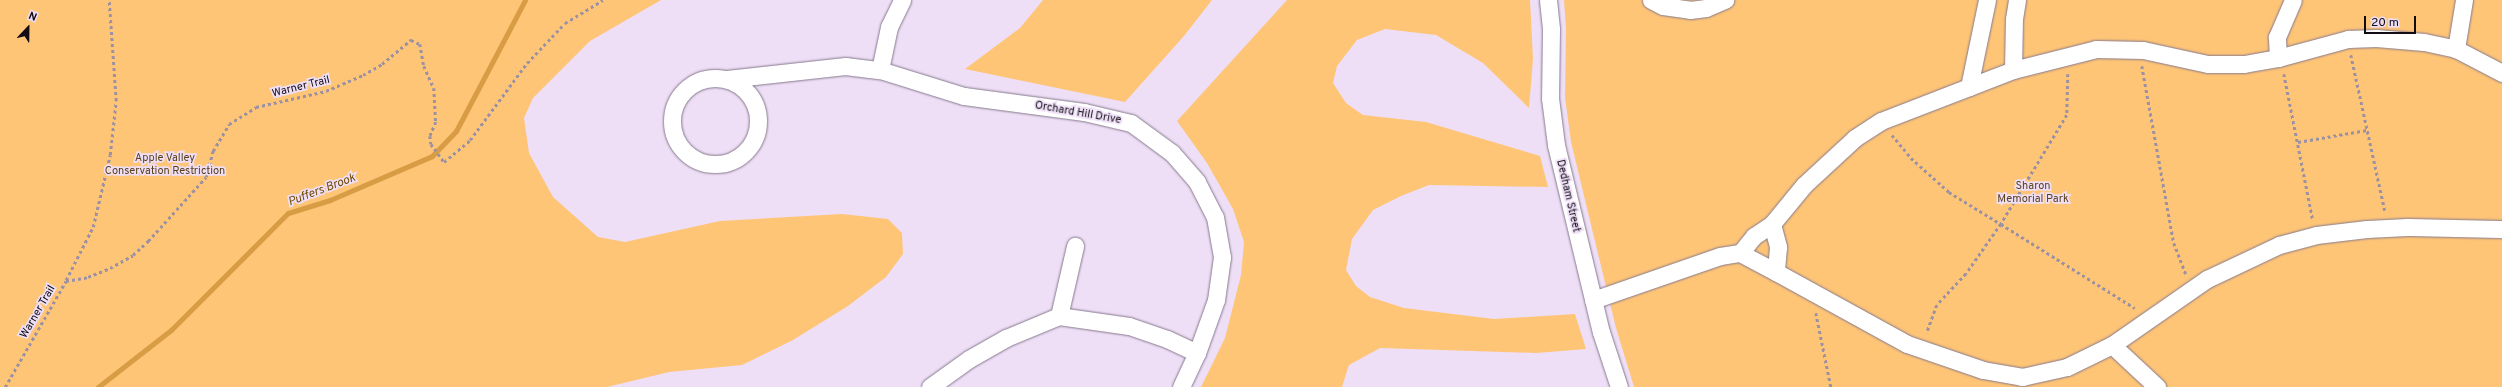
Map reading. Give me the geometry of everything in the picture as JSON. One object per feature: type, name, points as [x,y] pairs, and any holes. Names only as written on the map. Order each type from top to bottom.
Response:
[{"type":"street","points":[[880,70],[889,27],[902,0]]},
{"type":"street","name":"Dedham Street","points":[[1548,0],[1552,117],[1566,194],[1619,387]]},
{"type":"street","points":[[1652,0],[1669,8],[1690,10],[1706,8],[1725,0]]},
{"type":"street","points":[[1969,87],[1987,0]]},
{"type":"street","points":[[2013,70],[2014,19],[2017,0]]},
{"type":"street","points":[[2279,58],[2277,37],[2293,0]]},
{"type":"street","points":[[2456,49],[2464,0]]},
{"type":"street","points":[[1740,253],[1754,236],[1772,224],[1804,185],[1838,152],[1881,121],[2013,70],[2096,49],[2139,50],[2208,64],[2244,64],[2279,58],[2348,39],[2395,38],[2456,49],[2502,73]]},
{"type":"street","name":"Orchard Hill Drive","points":[[727,79],[749,93],[756,104],[759,117],[758,131],[753,143],[739,157],[720,164],[707,164],[694,159],[677,141],[672,129],[675,104],[681,94],[702,80],[727,79],[832,67],[867,67],[964,96],[1084,112],[1120,119],[1137,125],[1172,153],[1188,171],[1205,197],[1215,217],[1221,240],[1222,267],[1219,290],[1197,353],[1181,387]]},
{"type":"street","points":[[1772,224],[1778,247],[1776,272]]},
{"type":"street","points":[[1594,300],[1720,256],[1740,253],[1921,349],[1983,370],[2022,377],[2067,367],[2112,345],[2192,289],[2244,259],[2279,245],[2316,235],[2388,228],[2502,229]]},
{"type":"street","points":[[1059,316],[1075,246]]},
{"type":"street","points":[[930,387],[968,359],[1006,338],[1059,316],[1129,326],[1167,339],[1197,353]]},
{"type":"street","points":[[2112,345],[2157,387]]},
{"type":"path","points":[[66,281],[92,227],[110,155],[116,101],[109,0]]},
{"type":"path","name":"Warner Trail","points":[[5,387],[66,281],[88,277],[110,268],[133,255],[148,241],[206,177],[213,151],[228,124],[256,107],[326,91],[364,75],[382,64],[411,40],[420,44],[424,66],[434,88],[436,122],[430,136],[431,144],[444,162],[470,140],[527,63],[565,23],[602,0]]},
{"type":"path","points":[[2348,39],[2388,228]]},
{"type":"path","points":[[2139,50],[2174,243],[2192,289]]},
{"type":"path","points":[[1921,349],[1937,305],[1966,274],[2002,224],[2067,115],[2070,86],[2064,57]]},
{"type":"path","points":[[2279,58],[2298,142],[2316,235]]},
{"type":"path","points":[[1881,121],[1911,158],[1949,192],[2125,300],[2146,321]]},
{"type":"path","points":[[2298,142],[2367,130]]},
{"type":"path","points":[[1816,294],[1814,304],[1831,387]]},
{"type":"green space","name":"Apple Valley Conservation Restriction","points":[[0,0],[661,0],[590,41],[533,98],[524,118],[529,153],[553,197],[598,237],[625,242],[720,221],[842,214],[888,219],[902,233],[903,254],[886,277],[848,306],[793,340],[742,365],[669,372],[607,387],[0,387]]},
{"type":"green space","points":[[1043,0],[1212,0],[1184,36],[1125,102],[965,69],[1020,28]]},
{"type":"green space","points":[[1287,0],[1530,0],[1533,59],[1529,108],[1483,63],[1436,35],[1385,29],[1357,40],[1337,66],[1333,83],[1346,103],[1363,115],[1426,122],[1540,156],[1548,187],[1429,185],[1401,196],[1373,210],[1352,239],[1346,270],[1356,286],[1370,297],[1404,308],[1494,319],[1575,314],[1586,349],[1536,353],[1380,348],[1349,365],[1342,387],[1201,387],[1225,338],[1241,275],[1244,242],[1233,209],[1207,163],[1177,121]]},
{"type":"green space","name":"Sharon Memorial Park","points":[[1564,0],[2502,0],[2502,387],[1634,387],[1616,328],[1571,142],[1565,97],[1566,29]]},
{"type":"waterway","name":"Puffers Brook","points":[[98,387],[171,330],[288,213],[330,200],[432,156],[456,131],[525,0]]}]
